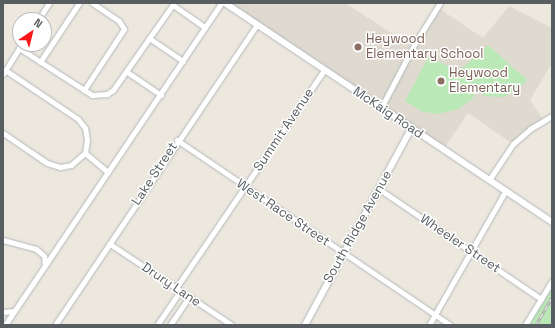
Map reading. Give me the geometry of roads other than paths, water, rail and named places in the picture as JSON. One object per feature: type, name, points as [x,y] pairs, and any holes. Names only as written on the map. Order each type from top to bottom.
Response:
[{"type":"street","points":[[43,12],[49,3]]},
{"type":"street","points":[[40,62],[79,3]]},
{"type":"street","points":[[84,90],[124,29],[119,21],[92,3]]},
{"type":"street","points":[[5,325],[161,95],[221,3]]},
{"type":"street","name":"McKaig Road","points":[[225,3],[552,222]]},
{"type":"street","points":[[381,108],[415,43],[440,3]]},
{"type":"street","points":[[28,52],[40,62],[92,95],[107,94],[127,72],[149,38],[174,4],[205,27]]},
{"type":"street","name":"Lake Street","points":[[55,325],[110,244],[177,140],[257,24]]},
{"type":"street","points":[[149,38],[183,61]]},
{"type":"street","points":[[3,133],[47,163],[60,167],[71,165],[85,153],[88,140],[85,128],[78,119],[4,72],[16,52]]},
{"type":"street","name":"Summit Avenue","points":[[157,325],[178,289],[324,70]]},
{"type":"street","points":[[127,72],[161,95]]},
{"type":"street","points":[[489,180],[513,144],[530,129],[552,117]]},
{"type":"street","name":"South Ridge Avenue","points":[[305,325],[411,128]]},
{"type":"street","name":"West Race Street","points":[[177,140],[450,325]]},
{"type":"street","points":[[85,153],[108,172]]},
{"type":"street","name":"Wheeler Street","points":[[379,189],[541,299]]},
{"type":"street","points":[[429,325],[506,190]]},
{"type":"street","points":[[3,240],[36,249],[44,256],[45,265]]},
{"type":"street","name":"Drury Lane","points":[[110,244],[232,325]]},
{"type":"street","points":[[525,325],[552,280]]},
{"type":"street","points":[[170,325],[189,297]]},
{"type":"street","points":[[3,312],[14,311]]},
{"type":"railway","points":[[536,325],[552,297]]},
{"type":"place","name":"Heywood Elementary School","points":[[358,47]]},
{"type":"place","name":"Heywood Elementary","points":[[441,81]]}]
